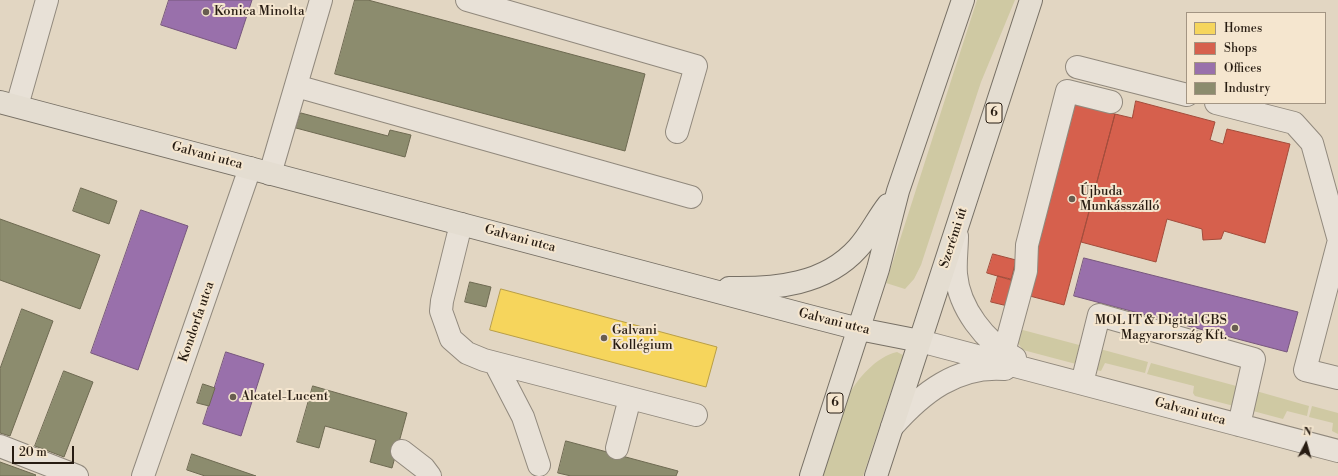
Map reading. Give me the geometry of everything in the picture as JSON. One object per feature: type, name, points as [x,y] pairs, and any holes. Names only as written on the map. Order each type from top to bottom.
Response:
[{"type":"main road","name":"6","points":[[811,476],[878,269],[898,191],[963,0]]},
{"type":"main road","name":"Szerémi út","points":[[876,476],[1031,0]]},
{"type":"main road","name":"Galvani utca","points":[[9,104],[859,329],[920,341]]},
{"type":"main road","points":[[700,287],[751,288],[792,284],[820,276],[845,260],[856,250],[898,191]]},
{"type":"street","points":[[9,104],[47,0]]},
{"type":"street","points":[[270,174],[321,0]]},
{"type":"street","points":[[467,0],[696,66],[677,132]]},
{"type":"street","points":[[1077,67],[1186,95]]},
{"type":"street","points":[[296,86],[691,197]]},
{"type":"street","points":[[1004,352],[1026,272],[1027,245],[1068,91],[1111,102]]},
{"type":"street","points":[[1220,104],[1294,123],[1312,144],[1338,237]]},
{"type":"street","name":"Kondorfa utca","points":[[149,474],[250,168]]},
{"type":"street","points":[[461,224],[442,301],[444,320],[451,339],[457,346],[474,357],[696,415]]},
{"type":"street","name":"Galvani utca","points":[[958,226],[956,274],[961,296],[972,318],[1004,352],[1042,372]]},
{"type":"street","points":[[1338,244],[1305,370],[1338,378]]},
{"type":"street","points":[[1082,383],[1099,315],[1254,359],[1239,425]]},
{"type":"street","name":"Galvani utca","points":[[920,341],[1338,451]]},
{"type":"street","points":[[495,363],[523,417],[539,465]]},
{"type":"street","name":"Galvani utca","points":[[892,427],[912,404],[935,387],[959,375],[978,371],[1002,369],[1042,372]]},
{"type":"street","points":[[616,448],[630,398]]},
{"type":"street","points":[[0,446],[77,476]]},
{"type":"street","points":[[402,451],[424,468],[430,476]]},
{"type":"shaded area","points":[[977,0],[1015,0],[981,82],[921,265],[914,279],[905,289],[886,283]]},
{"type":"shaded area","points":[[1019,329],[1083,346],[1076,364],[1023,350],[1017,342]]},
{"type":"shaded area","points":[[1100,349],[1148,362],[1145,373],[1105,363],[1101,371],[1096,370]]},
{"type":"shaded area","points":[[897,352],[903,355],[863,476],[822,476],[848,396],[852,389],[862,375],[875,363],[882,358]]},
{"type":"shaded area","points":[[1151,363],[1240,387],[1234,406],[1195,396],[1193,393],[1194,386],[1147,374]]},
{"type":"shaded area","points":[[1256,391],[1309,406],[1307,416],[1287,411],[1283,419],[1253,411]]},
{"type":"shaded area","points":[[1312,406],[1338,413],[1338,434],[1332,431],[1333,423],[1309,417]]},
{"type":"building: Homes","name":"Galvani Kollégium","points":[[501,289],[717,347],[706,387],[490,330]]},
{"type":"building: Shops","points":[[1136,101],[1215,122],[1210,140],[1223,144],[1227,129],[1290,144],[1265,243],[1224,231],[1221,239],[1203,240],[1202,229],[1167,219],[1156,262],[1081,242],[1115,114],[1132,118]]},
{"type":"building: Shops","name":"Újbuda Munkásszálló","points":[[1076,103],[1115,114],[1064,305],[1026,295]]},
{"type":"building: Shops","points":[[993,254],[1016,260],[1011,280],[987,273]]},
{"type":"building: Shops","points":[[998,276],[1019,281],[1012,307],[991,302]]},
{"type":"building: Offices","name":"Konica Minolta","points":[[169,0],[252,0],[236,49],[161,25]]},
{"type":"building: Offices","points":[[141,210],[188,226],[138,370],[91,353]]},
{"type":"building: Offices","points":[[1084,258],[1298,312],[1287,352],[1074,296]]},
{"type":"building: Offices","name":"Alcatel-Lucent","points":[[226,352],[264,364],[241,436],[203,424]]},
{"type":"building: Industry","points":[[355,0],[368,0],[645,74],[625,151],[335,74]]},
{"type":"building: Industry","points":[[301,113],[388,136],[390,130],[411,135],[405,157],[296,128]]},
{"type":"building: Industry","points":[[81,188],[117,201],[109,224],[73,211]]},
{"type":"building: Industry","points":[[0,219],[100,255],[80,309],[0,280]]},
{"type":"building: Industry","points":[[470,282],[491,287],[486,307],[465,302]]},
{"type":"building: Industry","points":[[22,309],[53,321],[10,436],[0,433],[0,369]]},
{"type":"building: Industry","points":[[64,371],[93,382],[64,457],[35,446]]},
{"type":"building: Industry","points":[[203,384],[215,388],[209,406],[197,403]]},
{"type":"building: Industry","points":[[313,386],[407,413],[392,468],[370,462],[376,440],[325,426],[319,448],[297,442]]},
{"type":"building: Industry","points":[[566,441],[678,471],[676,476],[571,476],[558,473]]},
{"type":"building: Industry","points":[[192,454],[256,476],[205,476],[187,470]]},
{"type":"building: Industry","points":[[0,462],[36,475],[0,476]]},
{"type":"place","name":"Konica Minolta","points":[[206,12]]},
{"type":"place","name":"Újbuda Munkásszálló","points":[[1072,199]]},
{"type":"place","name":"MOL IT & Digital GBS Magyarország Kft.","points":[[1235,328]]},
{"type":"place","name":"Galvani Kollégium","points":[[604,338]]},
{"type":"place","name":"Alcatel-Lucent","points":[[233,397]]}]
